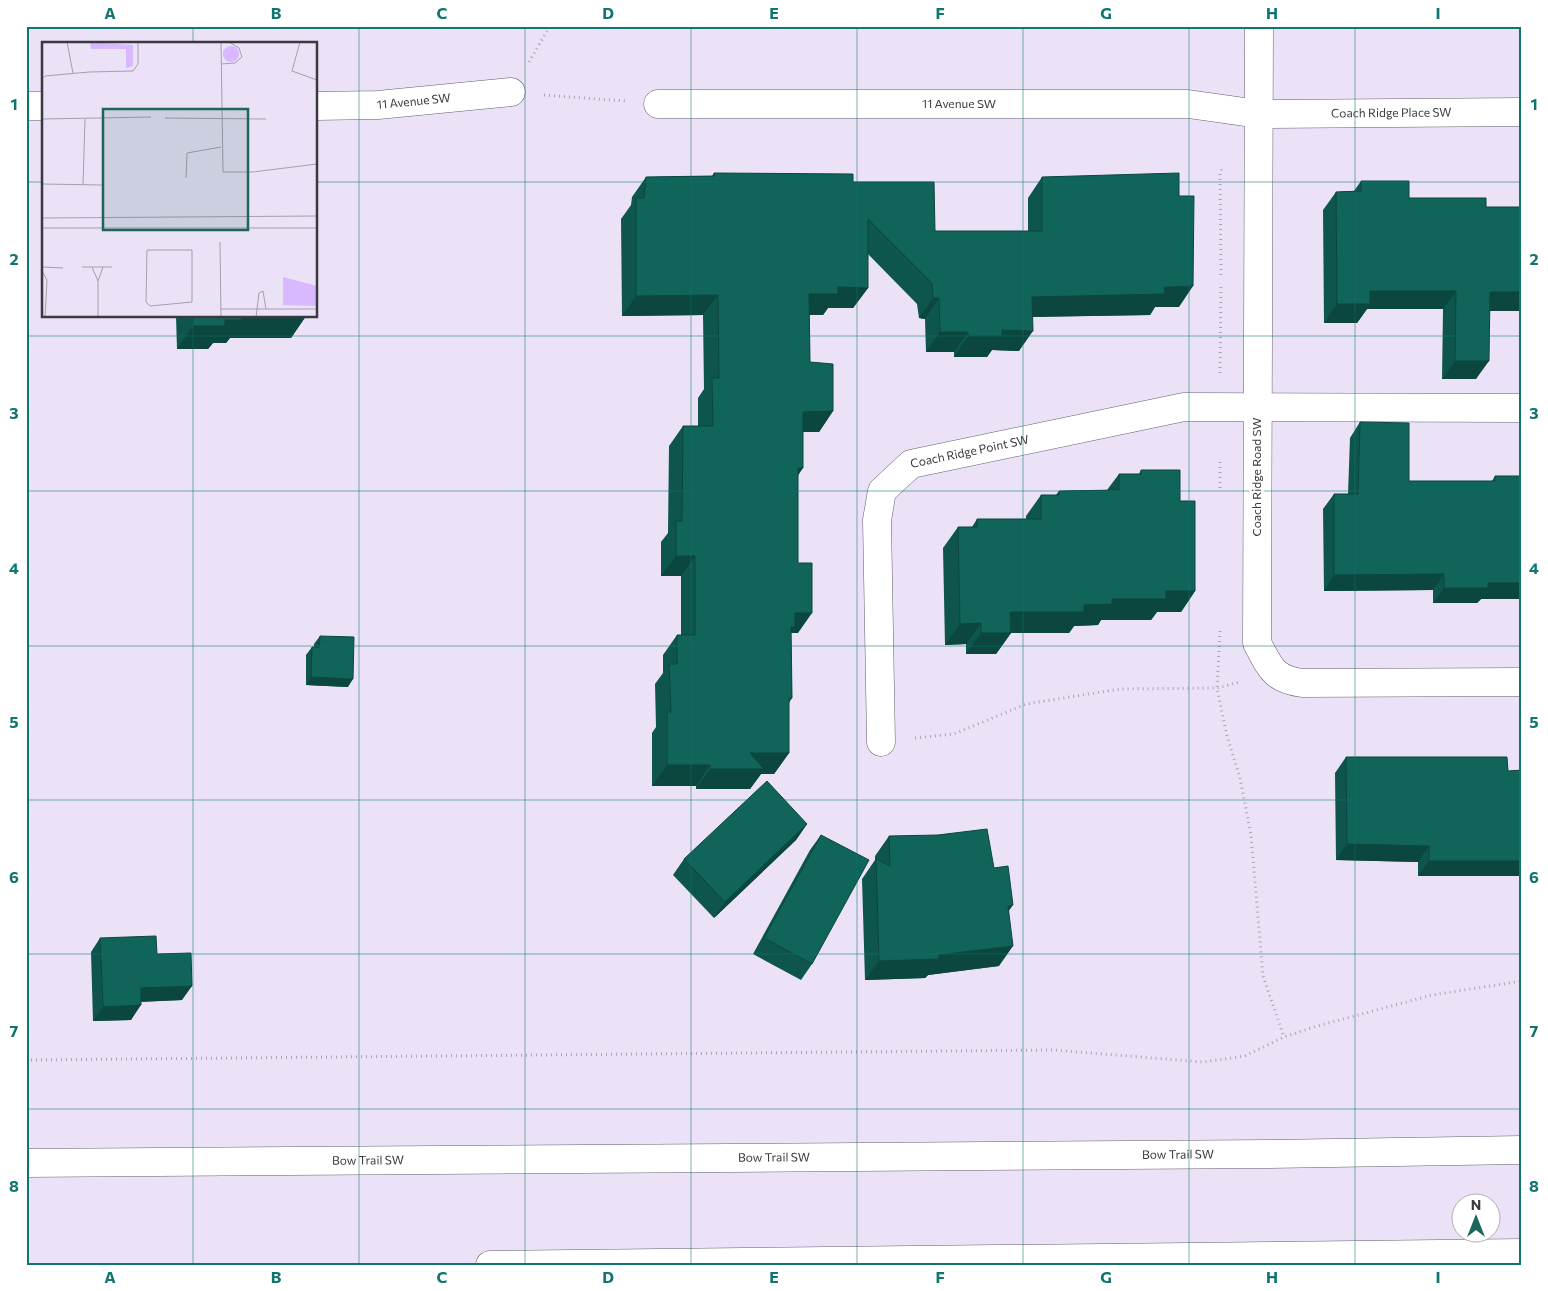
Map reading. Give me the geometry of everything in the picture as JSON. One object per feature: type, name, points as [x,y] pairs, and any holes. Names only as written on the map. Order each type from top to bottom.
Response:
[{"type":"street","name":"Coach Ridge Road SW","points":[[1259,26],[1257,643],[1274,672],[1286,681],[1302,683],[1522,682]]},
{"type":"street","name":"11 Avenue SW","points":[[318,106],[378,106],[511,92]]},
{"type":"street","name":"11 Avenue SW","points":[[658,104],[1188,104],[1259,114]]},
{"type":"street","points":[[26,106],[42,106]]},
{"type":"street","name":"Coach Ridge Place SW","points":[[1259,114],[1522,112]]},
{"type":"street","name":"Coach Ridge Point SW","points":[[881,742],[877,520],[882,491],[911,464],[1184,407],[1522,408]]},
{"type":"street","name":"Bow Trail SW","points":[[26,1163],[1269,1154],[1522,1150]]},
{"type":"street","points":[[490,1265],[1522,1253]]},
{"type":"path","points":[[550,26],[511,92],[658,104]]},
{"type":"path","points":[[881,742],[954,734],[1026,704],[1079,695],[1120,689],[1217,688]]},
{"type":"path","points":[[26,1060],[1053,1050],[1203,1062],[1245,1056],[1306,1030],[1432,995],[1522,981]]},
{"type":"building","points":[[714,173],[853,174],[853,182],[934,182],[935,231],[1042,231],[1042,177],[1179,173],[1179,196],[1194,196],[1193,286],[1165,287],[1164,294],[1032,297],[1033,331],[1002,330],[1002,336],[968,336],[968,332],[940,332],[939,298],[933,298],[932,283],[868,219],[868,288],[838,287],[838,294],[809,294],[810,362],[833,364],[833,411],[803,412],[803,468],[798,468],[798,563],[812,563],[812,613],[795,613],[795,627],[791,627],[792,698],[789,698],[789,753],[750,753],[764,769],[710,769],[710,765],[667,765],[667,712],[671,712],[669,664],[677,664],[677,635],[695,635],[695,556],[676,556],[676,521],[682,521],[683,426],[713,426],[712,378],[719,378],[718,295],[636,296],[636,198],[644,198],[646,177],[714,176]]},
{"type":"building","points":[[1361,181],[1409,181],[1409,198],[1486,198],[1486,207],[1522,207],[1522,292],[1490,292],[1489,361],[1455,361],[1456,291],[1370,291],[1370,304],[1337,304],[1336,192],[1361,191]]},
{"type":"building","points":[[193,318],[242,318],[242,320],[225,320],[225,326],[193,326]]},
{"type":"building","points":[[1360,422],[1409,423],[1409,481],[1495,481],[1495,476],[1522,476],[1522,583],[1488,583],[1488,588],[1444,588],[1444,574],[1334,575],[1334,494],[1358,494]]},
{"type":"building","points":[[1141,470],[1180,470],[1180,501],[1195,501],[1195,591],[1166,591],[1166,599],[1112,599],[1112,604],[1084,605],[1084,612],[1010,612],[1011,633],[981,633],[981,623],[960,624],[958,527],[977,527],[977,519],[1041,519],[1041,495],[1059,495],[1059,491],[1119,490],[1119,474],[1141,474]]},
{"type":"building","points":[[320,636],[354,637],[353,679],[311,677],[312,647],[319,647]]},
{"type":"building","points":[[1346,757],[1507,757],[1508,771],[1522,770],[1522,861],[1429,861],[1429,846],[1347,844]]},
{"type":"building","points":[[767,781],[807,824],[725,902],[684,859]]},
{"type":"building","points":[[987,829],[994,868],[1008,866],[1013,905],[1008,906],[1013,946],[939,955],[939,959],[879,961],[876,859],[890,866],[889,836],[938,835]]},
{"type":"building","points":[[821,835],[869,860],[812,964],[764,938]]},
{"type":"building","points":[[156,936],[157,954],[191,953],[192,986],[141,988],[141,1005],[103,1007],[100,938]]}]
